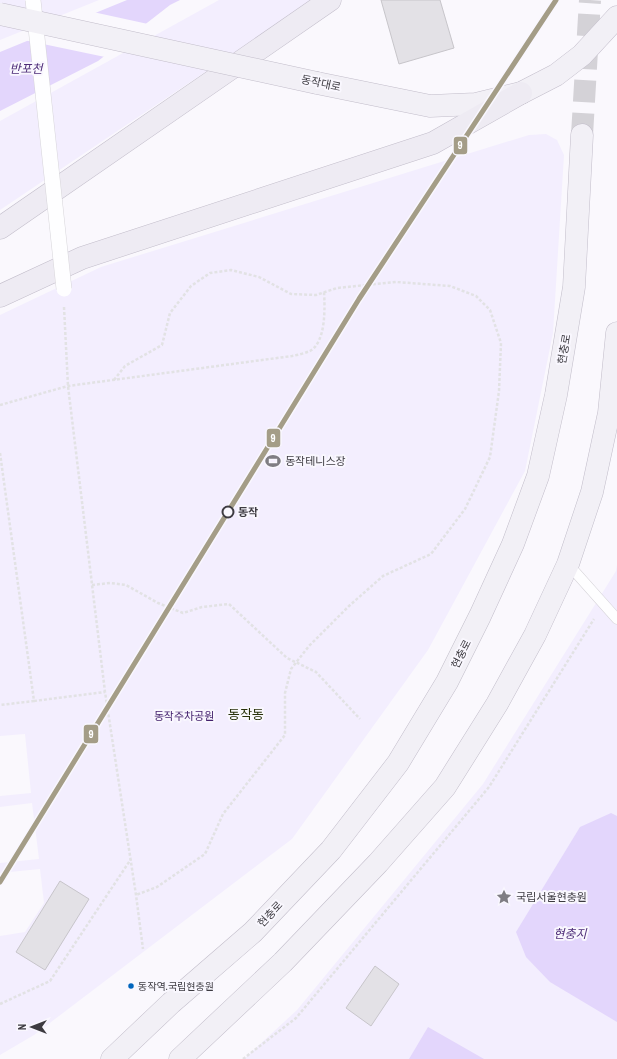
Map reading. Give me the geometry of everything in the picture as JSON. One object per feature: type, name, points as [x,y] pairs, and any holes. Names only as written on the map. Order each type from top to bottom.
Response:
[{"type":"highway","points":[[0,228],[330,0]]},
{"type":"highway","points":[[0,296],[82,258],[433,143],[521,93]]},
{"type":"main road","name":"동작대로","points":[[0,14],[430,106],[476,104],[521,93],[556,74],[582,55],[617,17]]},
{"type":"main road","name":"현충로","points":[[112,1059],[171,1004],[253,932],[331,850],[398,763],[447,682],[480,616],[513,544],[538,476],[556,395],[574,287],[582,135]]},
{"type":"main road","points":[[180,1059],[283,962],[378,863],[445,787],[497,704],[535,635],[568,564],[592,492],[609,413],[617,333]]},
{"type":"street","points":[[33,0],[64,289]]},
{"type":"lane","points":[[568,564],[617,619]]},
{"type":"path","points":[[114,380],[125,366],[162,345],[170,313],[191,286],[210,272],[231,270],[259,277],[291,294],[316,295],[337,288],[396,282],[450,286],[476,296],[490,310],[501,343],[499,391],[490,457],[465,509],[431,554],[384,576],[349,606],[309,646],[291,669],[285,693],[284,735],[223,814],[205,854],[157,887],[136,895]]},
{"type":"path","points":[[64,289],[68,386],[104,692],[131,859],[143,949]]},
{"type":"path","points":[[0,404],[68,386],[292,356],[311,350],[321,336],[325,310],[324,292]]},
{"type":"path","points":[[0,453],[34,701]]},
{"type":"path","points":[[92,585],[110,583],[126,585],[158,603],[183,613],[202,607],[229,604],[287,658],[316,672],[360,719]]},
{"type":"path","points":[[243,1059],[296,1018],[489,787],[603,604]]},
{"type":"path","points":[[0,705],[104,692]]},
{"type":"path","points":[[0,1004],[50,981],[131,859]]},
{"type":"green space","points":[[0,0],[99,0],[0,40]]},
{"type":"green space","points":[[219,0],[312,0],[0,210],[0,121]]},
{"type":"green space","name":"동작주차공원","points":[[546,134],[557,140],[564,155],[553,333],[525,471],[428,650],[292,839],[34,1035],[0,1055],[0,936],[25,932],[44,903],[40,869],[0,873],[0,863],[39,859],[32,803],[0,807],[0,796],[31,793],[25,734],[0,736],[0,315],[101,267],[529,135]]},
{"type":"green space","name":"국립서울현충원","points":[[617,565],[617,1059],[244,1059],[297,1010],[483,784],[616,571]]},
{"type":"water","name":"반포천","points":[[127,0],[180,0],[170,5],[98,61],[0,111],[0,52]]},
{"type":"water","name":"현충지","points":[[611,813],[617,816],[617,1022],[550,982],[526,957],[516,932],[580,827]]},
{"type":"water","points":[[428,1027],[484,1059],[409,1059]]},
{"type":"pier","points":[[93,12],[148,24],[105,57],[24,40]]},
{"type":"building","points":[[381,0],[440,0],[454,48],[399,64]]},
{"type":"building","points":[[60,881],[89,899],[45,970],[16,952]]},
{"type":"building","points":[[375,966],[399,984],[371,1026],[346,1008]]},
{"type":"tunnel","points":[[582,135],[590,0]]},
{"type":"transit line","name":"9","points":[[0,882],[359,299],[556,0]]},
{"type":"place","name":"동작테니스장","points":[[273,461]]},
{"type":"place","name":"동작","points":[[228,512]]},
{"type":"place","name":"국립서울현충원","points":[[504,897]]},
{"type":"place","name":"동작역.국립현충원","points":[[131,986]]},
{"type":"district","name":"동작동","points":[[246,714]]}]
